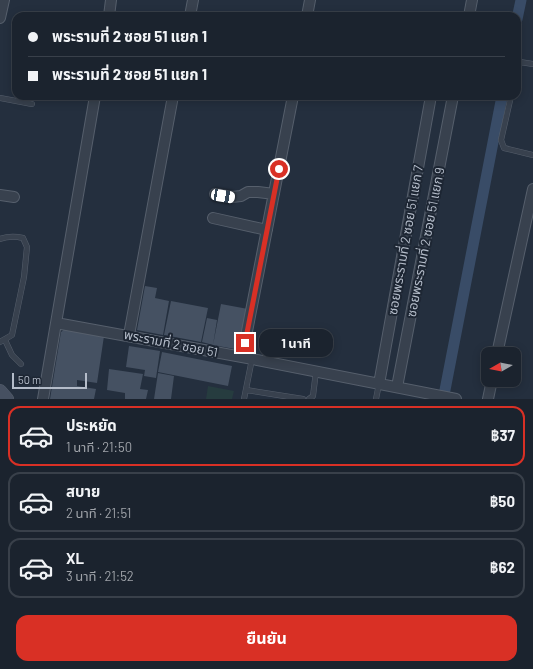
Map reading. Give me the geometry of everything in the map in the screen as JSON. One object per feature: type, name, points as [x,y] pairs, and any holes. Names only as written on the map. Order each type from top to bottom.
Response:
[{"type":"main road","points":[[0,390],[7,399]]},
{"type":"street","points":[[0,18],[4,0]]},
{"type":"street","points":[[110,12],[111,0]]},
{"type":"street","points":[[191,12],[193,0]]},
{"type":"street","points":[[308,12],[310,0]]},
{"type":"street","points":[[470,12],[472,0]]},
{"type":"street","points":[[44,399],[94,100]]},
{"type":"street","points":[[128,335],[172,100]]},
{"type":"street","points":[[247,358],[267,230],[292,100]]},
{"type":"street","name":"ซอยพระรามที่ 2 ซอย 51 แยก 7","points":[[379,384],[430,100]]},
{"type":"street","name":"ซอยพระรามที่ 2 ซอย 51 แยก 9","points":[[397,388],[452,100]]},
{"type":"street","points":[[499,347],[533,189]]},
{"type":"street","points":[[215,194],[232,197],[241,196],[248,192],[274,194]]},
{"type":"street","points":[[0,195],[14,197]]},
{"type":"street","points":[[214,218],[267,230]]},
{"type":"street","name":"พระรามที่ 2 ซอย 51","points":[[56,323],[128,335],[456,399]]},
{"type":"street","points":[[488,399],[491,387]]},
{"type":"lane","points":[[521,62],[533,64]]},
{"type":"lane","points":[[0,98],[32,104]]},
{"type":"lane","points":[[510,100],[501,140],[504,148],[533,155]]},
{"type":"lane","points":[[0,239],[17,236],[23,238],[27,246],[24,277],[12,335],[3,341],[12,355],[21,364]]},
{"type":"lane","points":[[244,399],[246,390],[247,358]]},
{"type":"lane","points":[[309,399],[313,396],[316,371]]},
{"type":"lane","points":[[376,399],[379,384]]},
{"type":"lane","points":[[246,390],[303,399]]},
{"type":"green space","points":[[208,386],[234,391],[232,399],[206,399]]},
{"type":"building","points":[[145,286],[157,288],[155,298],[169,301],[163,335],[137,330]]},
{"type":"building","points":[[171,301],[208,308],[201,342],[164,335]]},
{"type":"building","points":[[221,304],[248,309],[240,350],[213,345]]},
{"type":"building","points":[[207,318],[217,320],[213,345],[202,342]]},
{"type":"building","points":[[65,329],[104,336],[97,383],[77,380],[77,386],[96,389],[94,399],[50,399],[61,332]]},
{"type":"building","points":[[129,346],[160,351],[156,378],[144,376],[145,370],[126,367]]},
{"type":"building","points":[[162,352],[232,366],[228,386],[158,372]]},
{"type":"building","points":[[109,369],[143,374],[140,389],[148,390],[146,399],[125,399],[125,393],[107,390]]},
{"type":"building","points":[[158,373],[174,376],[171,399],[154,399]]},
{"type":"waterway","points":[[518,12],[521,0]]},
{"type":"waterway","points":[[445,390],[501,100]]},
{"type":"route","points":[[245,343],[279,169]]}]
